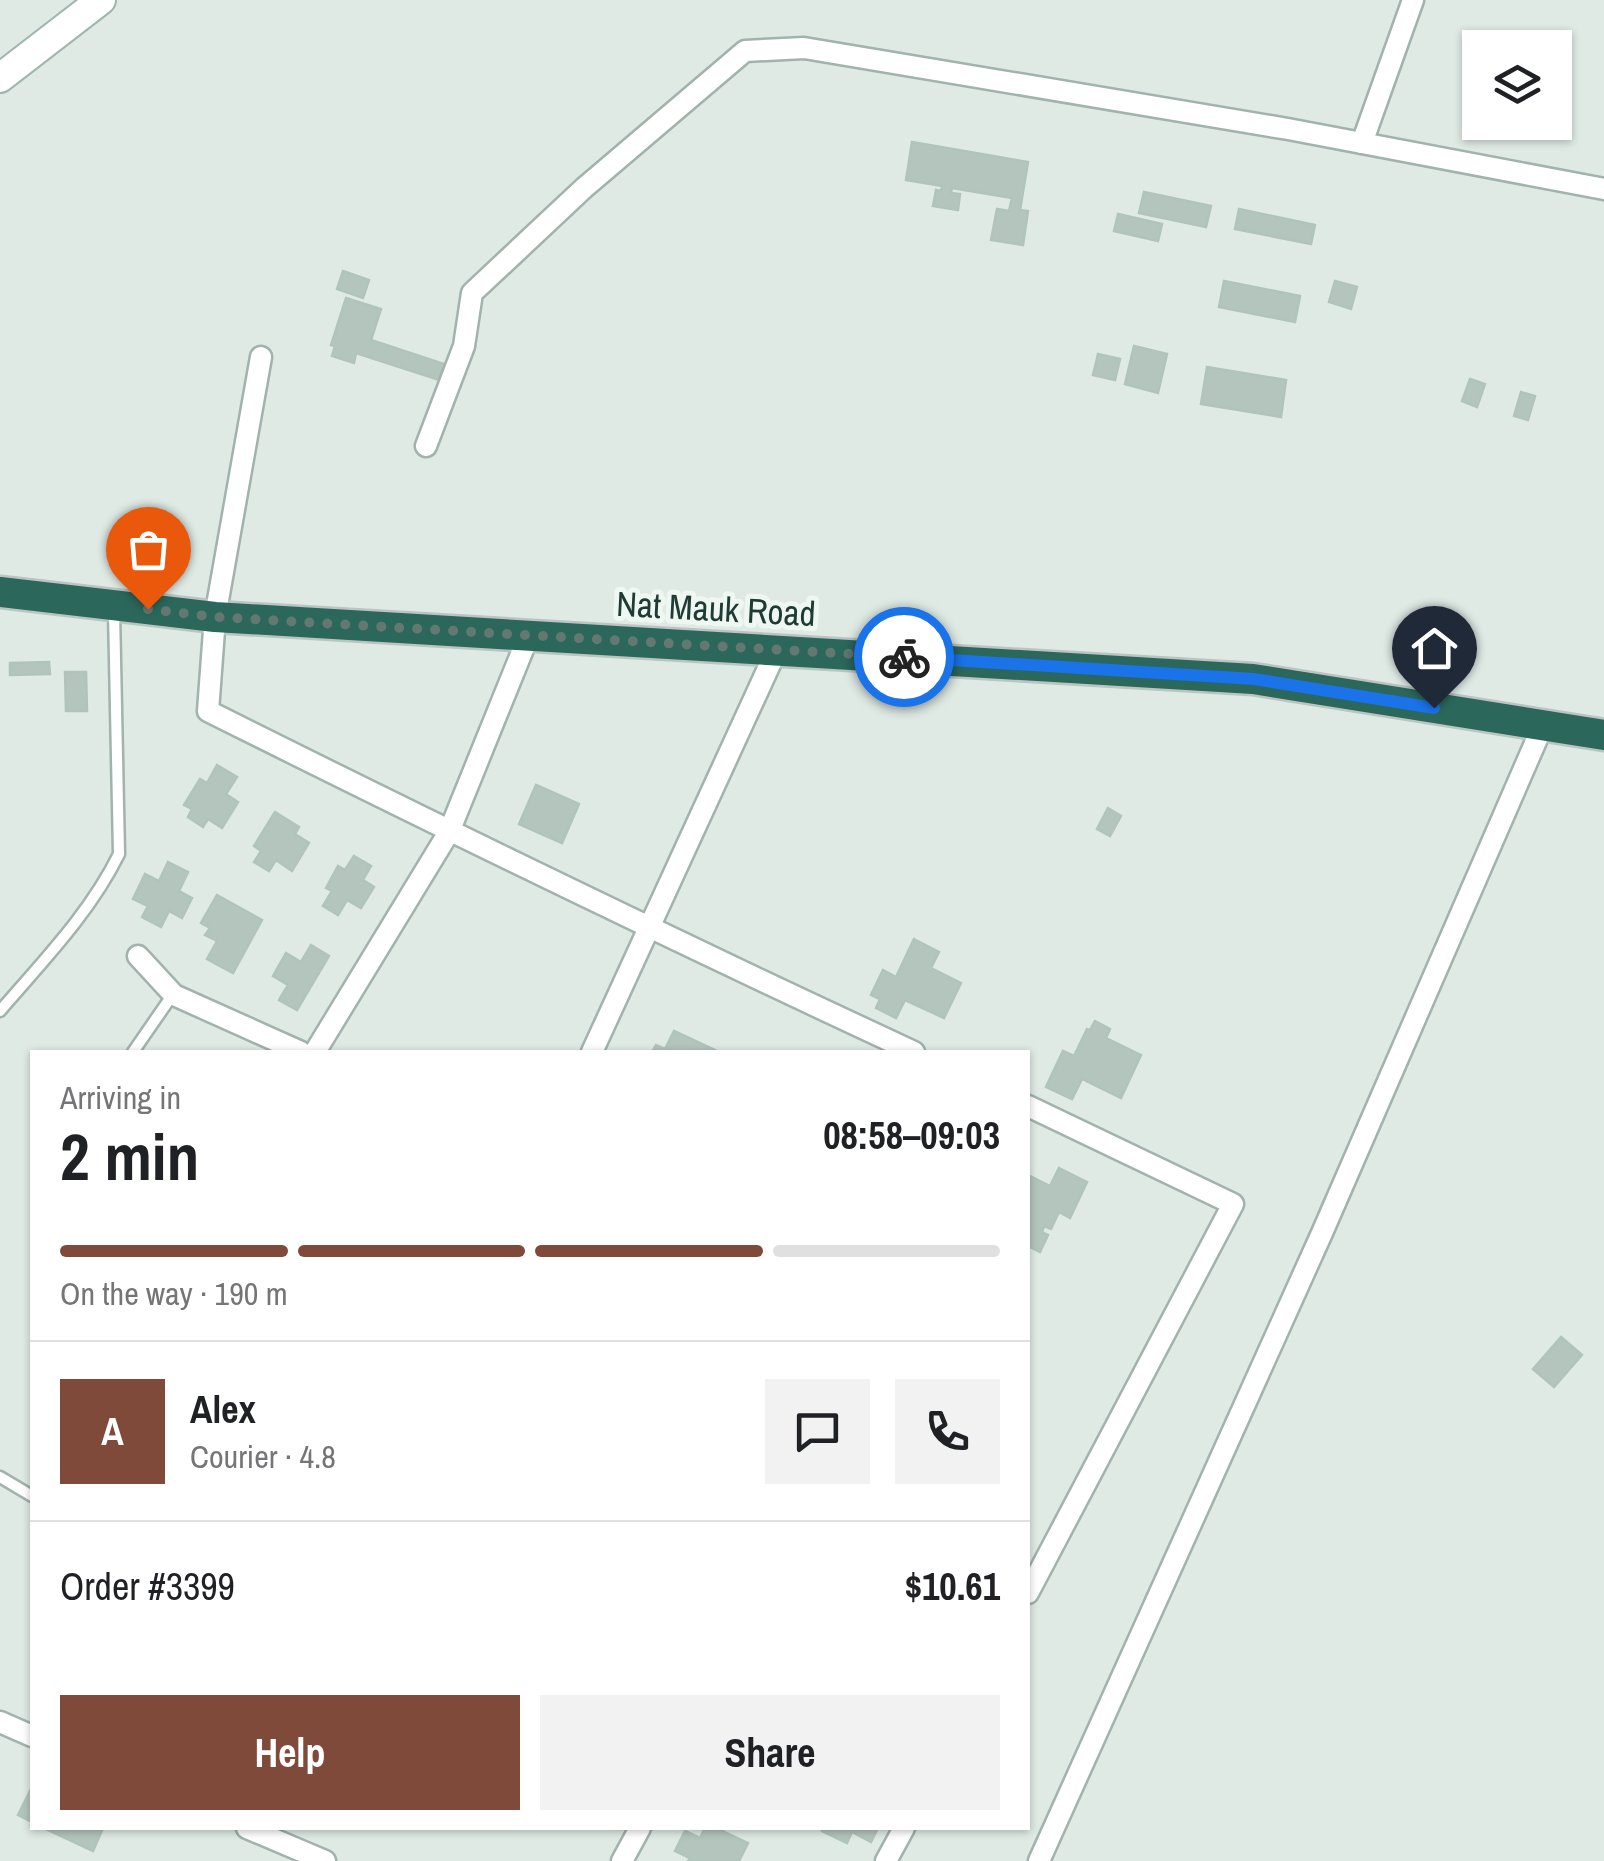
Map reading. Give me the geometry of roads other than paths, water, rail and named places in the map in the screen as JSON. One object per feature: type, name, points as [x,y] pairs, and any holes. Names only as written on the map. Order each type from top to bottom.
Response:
[{"type":"highway","name":"Nat Mauk Road","points":[[0,592],[215,617],[1254,679],[1604,735]]},
{"type":"street","points":[[0,78],[101,0]]},
{"type":"street","points":[[1362,143],[1413,0]]},
{"type":"street","points":[[426,446],[464,346],[472,293],[584,188],[745,51],[804,48],[1362,143],[1604,189]]},
{"type":"street","points":[[261,357],[215,617],[208,710],[648,929],[910,1050]]},
{"type":"street","points":[[316,1050],[450,832],[528,636]]},
{"type":"street","points":[[593,1050],[776,649]]},
{"type":"street","points":[[1040,1861],[1322,1233],[1543,725]]},
{"type":"street","points":[[138,956],[174,995],[297,1050]]},
{"type":"street","points":[[1030,1107],[1233,1204],[1030,1589]]},
{"type":"street","points":[[0,1722],[30,1735]]},
{"type":"street","points":[[251,1830],[325,1861]]},
{"type":"street","points":[[622,1861],[639,1830]]},
{"type":"street","points":[[886,1861],[903,1830]]},
{"type":"lane","points":[[0,1011],[104,885],[119,854],[114,605]]},
{"type":"lane","points":[[133,1050],[171,997]]},
{"type":"lane","points":[[0,1477],[30,1495]]}]
